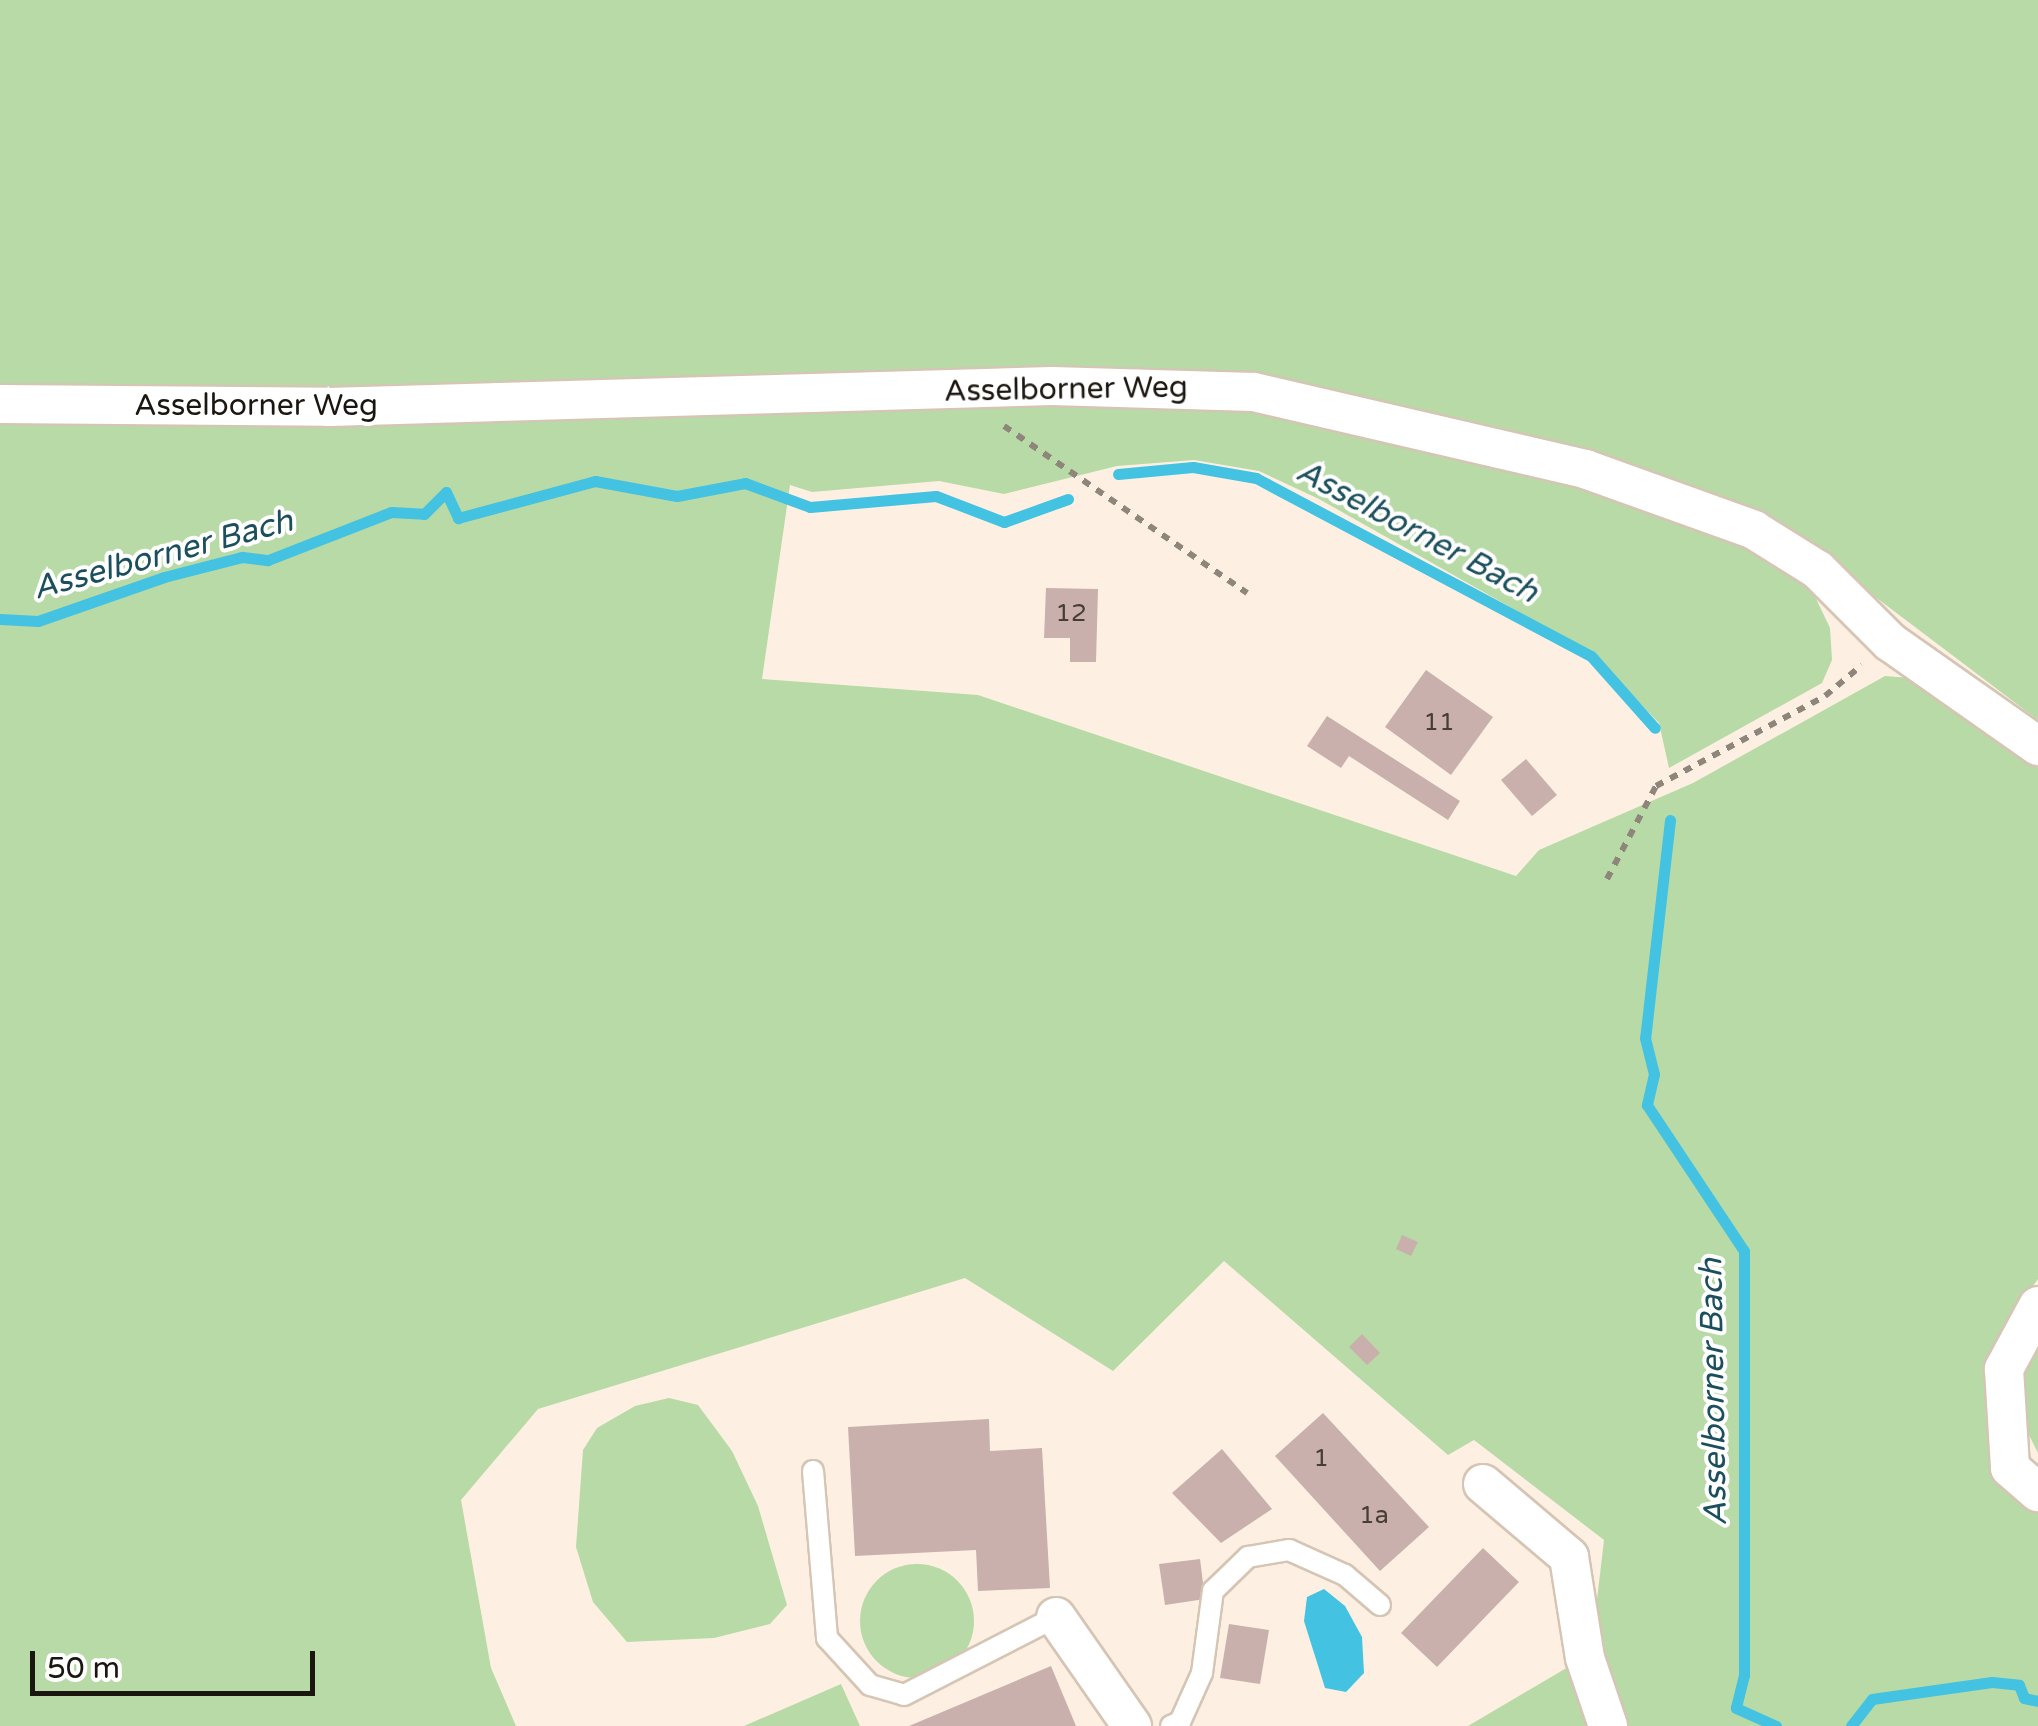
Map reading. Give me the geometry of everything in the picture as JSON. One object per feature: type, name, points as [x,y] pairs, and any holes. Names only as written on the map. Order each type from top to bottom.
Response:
[{"type":"street","name":"Asselborner Weg","points":[[0,404],[329,407],[1198,386],[1254,392],[1585,469],[1754,530],[1818,570],[1890,642],[2038,746]]},
{"type":"street","points":[[2038,1306],[2004,1369],[2010,1468],[2038,1492]]},
{"type":"street","points":[[1483,1484],[1570,1556],[1585,1658],[1608,1726]]},
{"type":"street","points":[[1056,1617],[1132,1726]]},
{"type":"lane","points":[[813,1471],[827,1638],[870,1685],[904,1695],[1056,1617]]},
{"type":"lane","points":[[1171,1726],[1180,1722],[1202,1672],[1213,1590],[1248,1557],[1290,1550],[1305,1555],[1345,1575],[1380,1604]]},
{"type":"path","points":[[958,392],[1247,593]]},
{"type":"path","points":[[1607,879],[1656,786],[1825,696],[1890,642]]},
{"type":"green space","points":[[0,0],[2038,0],[2038,720],[1833,565],[1387,405],[1202,369],[0,393]]},
{"type":"green space","points":[[1195,398],[1567,479],[1750,545],[1808,582],[1830,628],[1832,660],[1822,683],[1669,768],[1659,723],[1593,654],[1319,499],[1259,471],[1194,460],[1117,466],[1004,494],[939,481],[812,492],[790,485],[762,679],[978,695],[1516,876],[1539,850],[1693,783],[1885,676],[1922,679],[1950,694],[2038,768],[2038,1279],[2010,1318],[1992,1362],[1985,1411],[1991,1447],[2038,1509],[2038,1726],[1613,1726],[1590,1659],[1604,1540],[1474,1440],[1448,1455],[1224,1261],[1113,1371],[965,1278],[538,1409],[461,1500],[491,1668],[516,1726],[0,1726],[0,412],[656,417]]},
{"type":"green space","points":[[2038,1331],[2038,1453],[2026,1429],[2020,1391]]},
{"type":"green space","points":[[669,1398],[698,1405],[732,1451],[758,1506],[787,1605],[770,1624],[714,1638],[627,1642],[593,1602],[576,1547],[583,1450],[597,1428],[635,1406]]},
{"type":"green space","points":[[917,1564],[939,1568],[958,1580],[970,1599],[974,1621],[970,1643],[958,1662],[939,1674],[917,1678],[895,1674],[876,1662],[864,1643],[860,1621],[864,1599],[876,1580],[895,1568]]},
{"type":"green space","points":[[1580,1660],[1603,1726],[1468,1726]]},
{"type":"green space","points":[[841,1684],[860,1726],[744,1726]]},
{"type":"water","points":[[1324,1589],[1345,1606],[1362,1637],[1364,1673],[1346,1692],[1325,1688],[1304,1621],[1307,1597]]},
{"type":"building","points":[[1046,588],[1098,589],[1096,662],[1070,662],[1070,638],[1044,638]]},
{"type":"building","points":[[1426,670],[1493,717],[1451,775],[1385,727]]},
{"type":"building","points":[[1327,716],[1460,801],[1448,820],[1349,756],[1341,768],[1307,746]]},
{"type":"building","points":[[1526,759],[1557,795],[1532,816],[1501,780]]},
{"type":"building","points":[[1402,1235],[1418,1242],[1411,1256],[1396,1249]]},
{"type":"building","points":[[1362,1334],[1380,1353],[1367,1365],[1349,1347]]},
{"type":"building","points":[[1323,1413],[1429,1527],[1380,1571],[1275,1456]]},
{"type":"building","points":[[989,1419],[990,1451],[1042,1448],[1050,1588],[978,1591],[976,1550],[855,1556],[848,1427]]},
{"type":"building","points":[[1222,1449],[1272,1509],[1221,1543],[1172,1493]]},
{"type":"building","points":[[1483,1548],[1519,1582],[1437,1667],[1401,1633]]},
{"type":"building","points":[[1200,1559],[1205,1599],[1165,1605],[1159,1564]]},
{"type":"building","points":[[1229,1624],[1269,1630],[1260,1684],[1220,1678]]},
{"type":"building","points":[[1051,1666],[1076,1726],[909,1726]]},
{"type":"waterway","name":"Asselborner Bach","points":[[1118,474],[1193,467],[1256,478],[1591,656],[1655,728]]},
{"type":"waterway","name":"Asselborner Bach","points":[[0,619],[38,621],[164,577],[242,557],[268,560],[391,512],[424,514],[446,492],[458,518],[595,481],[677,496],[745,483],[810,507],[936,496],[1004,522],[1068,499]]},
{"type":"waterway","name":"Asselborner Bach","points":[[1670,820],[1645,1038],[1654,1074],[1647,1105],[1744,1251],[1744,1675],[1736,1708],[1776,1726]]},
{"type":"waterway","name":"Asselborner Bach","points":[[1851,1726],[1872,1699],[1992,1682],[2019,1685],[2024,1698],[2038,1701]]}]
